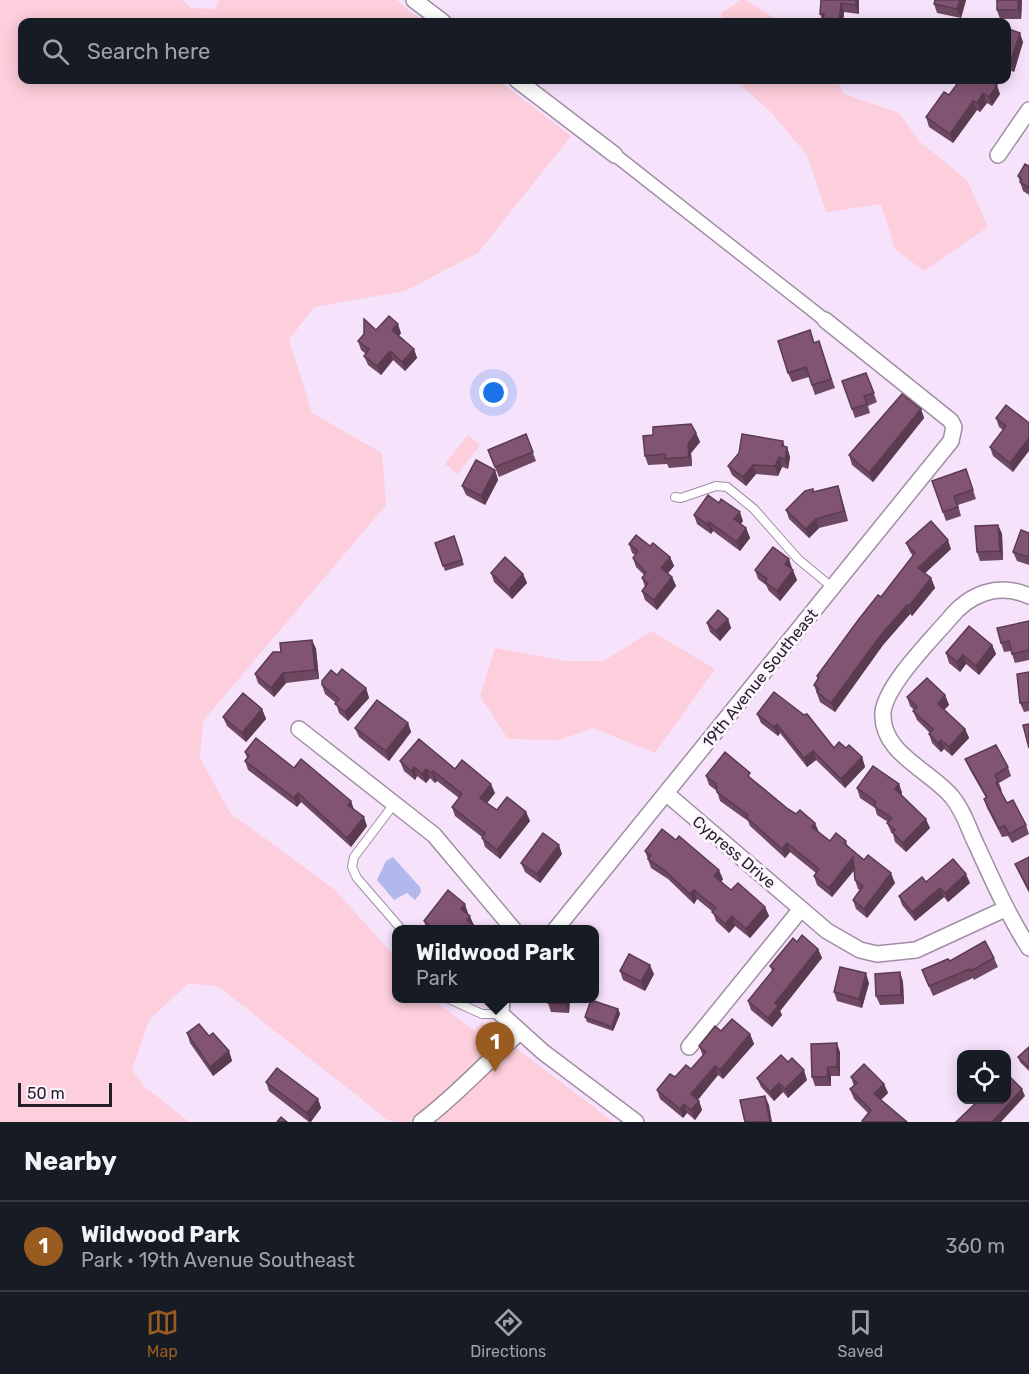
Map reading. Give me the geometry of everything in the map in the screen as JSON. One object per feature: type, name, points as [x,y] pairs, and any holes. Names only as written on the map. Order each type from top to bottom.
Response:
[{"type":"street","points":[[414,0],[439,18]]},
{"type":"street","points":[[522,84],[825,320]]},
{"type":"street","points":[[998,155],[1029,110]]},
{"type":"street","name":"19th Avenue Southeast","points":[[559,925],[951,441],[954,427],[951,421],[825,320]]},
{"type":"street","points":[[1029,596],[1011,590],[997,590],[978,594],[959,606],[894,686],[886,702],[884,718],[891,742],[954,799],[1005,909],[1029,948]]},
{"type":"street","points":[[299,729],[439,839],[510,925]]},
{"type":"street","name":"Cypress Drive","points":[[667,794],[801,909],[848,945],[878,954],[916,950],[1005,909]]},
{"type":"street","points":[[688,1047],[801,909]]},
{"type":"street","points":[[502,1006],[520,1032],[636,1122]]},
{"type":"street","points":[[421,1122],[463,1089],[486,1062],[520,1032]]},
{"type":"lane","points":[[675,497],[681,498],[716,486],[727,487],[754,509],[798,559],[833,588]]},
{"type":"lane","points":[[395,803],[354,857],[352,867],[357,878],[398,925]]},
{"type":"lane","points":[[456,1003],[482,1014],[502,1006]]},
{"type":"shaded area","points":[[0,0],[182,0],[191,8],[215,9],[219,0],[396,0],[419,18],[18,18],[18,84],[503,84],[571,136],[478,253],[405,291],[314,307],[289,340],[312,413],[382,453],[386,505],[203,721],[200,758],[230,813],[335,890],[392,954],[392,1003],[437,1003],[475,1031],[482,1022],[613,1122],[399,1122],[388,1120],[219,987],[189,983],[149,1020],[132,1070],[145,1087],[189,1122],[0,1122]]},
{"type":"shaded area","points":[[741,0],[745,0],[774,18],[722,18],[721,13]]},
{"type":"shaded area","points":[[739,84],[839,84],[844,94],[899,113],[919,141],[967,180],[988,227],[924,271],[895,249],[881,204],[826,212],[807,155],[770,111]]},
{"type":"shaded area","points":[[468,435],[480,445],[458,474],[445,464]]},
{"type":"shaded area","points":[[651,631],[715,669],[655,753],[593,728],[559,740],[508,739],[480,696],[495,648],[566,661],[604,661]]},
{"type":"water","points":[[393,857],[420,887],[421,892],[415,900],[407,893],[394,900],[377,880],[386,861]]},
{"type":"building","points":[[821,0],[856,0],[856,5],[841,3],[839,18],[823,18],[824,14],[820,14]]},
{"type":"building","points":[[935,0],[960,0],[957,9],[934,4]]},
{"type":"building","points":[[997,0],[1018,0],[1018,10],[997,10]]},
{"type":"building","points":[[1011,30],[1020,33],[1011,60]]},
{"type":"building","points":[[957,84],[997,85],[989,97],[983,93],[977,103],[973,101],[950,134],[926,117],[944,92],[949,95]]},
{"type":"building","points":[[1025,164],[1029,166],[1029,188],[1020,182],[1022,179],[1018,176]]},
{"type":"building","points":[[389,316],[398,324],[392,330],[414,349],[402,362],[390,351],[377,366],[364,356],[369,349],[358,341],[364,334],[364,319],[376,330]]},
{"type":"building","points":[[810,330],[814,343],[819,341],[831,379],[812,385],[806,367],[788,373],[778,341]]},
{"type":"building","points":[[866,373],[874,393],[864,396],[867,404],[852,409],[842,381]]},
{"type":"building","points":[[902,394],[921,409],[869,473],[849,455]]},
{"type":"building","points":[[1006,405],[1029,423],[1029,438],[1010,463],[990,447],[1006,426],[996,418]]},
{"type":"building","points":[[691,424],[696,433],[688,444],[689,457],[665,459],[665,454],[645,456],[643,436],[653,435],[653,427]]},
{"type":"building","points":[[526,434],[533,452],[495,467],[488,450]]},
{"type":"building","points":[[742,434],[783,441],[782,446],[787,447],[785,460],[779,457],[775,466],[753,465],[743,477],[728,466],[739,453]]},
{"type":"building","points":[[476,460],[495,470],[481,496],[462,486]]},
{"type":"building","points":[[966,469],[973,490],[954,496],[958,507],[943,512],[932,481]]},
{"type":"building","points":[[838,486],[844,511],[816,519],[806,529],[786,510],[805,491],[813,489],[813,492]]},
{"type":"building","points":[[708,495],[719,503],[721,499],[740,512],[734,519],[746,528],[737,542],[709,522],[708,525],[694,515]]},
{"type":"building","points":[[931,521],[948,540],[918,568],[931,578],[909,606],[907,605],[880,636],[831,703],[817,692],[819,689],[814,685],[819,677],[817,676],[878,595],[881,597],[915,553],[906,543]]},
{"type":"building","points":[[998,525],[1000,551],[977,552],[975,526]]},
{"type":"building","points":[[1021,530],[1029,533],[1029,557],[1013,552]]},
{"type":"building","points":[[636,535],[650,546],[653,543],[670,557],[661,568],[672,577],[654,600],[642,591],[648,583],[642,578],[646,573],[633,558],[638,551],[629,544]]},
{"type":"building","points":[[454,536],[462,560],[443,566],[435,543]]},
{"type":"building","points":[[773,547],[789,559],[785,564],[793,570],[777,591],[755,570]]},
{"type":"building","points":[[505,557],[523,574],[509,590],[491,573]]},
{"type":"building","points":[[718,610],[728,619],[716,631],[707,623]]},
{"type":"building","points":[[1029,621],[1029,650],[1012,654],[1009,641],[1001,643],[997,628]]},
{"type":"building","points":[[969,626],[992,645],[976,666],[963,655],[957,662],[946,653]]},
{"type":"building","points":[[312,640],[315,670],[283,673],[271,688],[255,674],[273,652],[281,652],[280,643]]},
{"type":"building","points":[[342,669],[366,688],[345,712],[335,704],[339,699],[322,685],[322,681],[331,670],[337,675]]},
{"type":"building","points":[[1029,672],[1029,702],[1020,703],[1017,674]]},
{"type":"building","points":[[927,678],[945,695],[938,704],[965,729],[949,747],[941,740],[938,743],[929,734],[933,729],[913,711],[917,707],[907,697]]},
{"type":"building","points":[[774,692],[804,715],[807,714],[834,748],[839,742],[846,748],[849,745],[862,757],[841,779],[813,751],[804,758],[777,724],[774,727],[757,714]]},
{"type":"building","points":[[243,693],[262,709],[242,733],[223,717]]},
{"type":"building","points":[[377,700],[408,723],[386,751],[355,728]]},
{"type":"building","points":[[1029,724],[1029,748],[1023,725]]},
{"type":"building","points":[[256,738],[294,768],[301,759],[351,801],[348,805],[364,817],[347,838],[298,793],[294,798],[245,761],[249,756],[245,752]]},
{"type":"building","points":[[419,739],[455,769],[462,760],[491,784],[480,798],[497,810],[507,797],[526,812],[497,850],[482,838],[485,833],[452,807],[462,794],[433,771],[432,773],[426,769],[422,774],[414,767],[411,771],[400,761]]},
{"type":"building","points":[[996,745],[1008,767],[995,775],[998,781],[996,783],[1007,803],[1013,800],[1026,825],[1009,834],[1005,826],[999,828],[984,799],[987,797],[965,759]]},
{"type":"building","points":[[725,752],[750,773],[748,776],[788,809],[796,814],[800,810],[815,823],[812,827],[830,841],[836,833],[864,860],[868,855],[891,873],[864,909],[853,900],[863,886],[855,880],[853,857],[829,888],[814,876],[819,869],[787,843],[782,849],[746,817],[748,815],[717,792],[716,784],[706,776]]},
{"type":"building","points":[[873,766],[899,784],[895,789],[926,819],[903,843],[892,832],[895,830],[887,823],[892,818],[874,806],[876,802],[857,788]]},
{"type":"building","points":[[662,829],[676,840],[679,836],[719,870],[714,876],[731,890],[738,883],[765,907],[746,929],[732,916],[725,924],[712,912],[716,908],[694,890],[690,894],[648,859],[651,855],[645,851]]},
{"type":"building","points":[[543,833],[559,845],[537,874],[521,863]]},
{"type":"building","points":[[1029,857],[1029,890],[1015,864]]},
{"type":"building","points":[[953,859],[966,874],[945,893],[940,888],[912,912],[899,896],[922,877],[926,882]]},
{"type":"building","points":[[448,890],[465,904],[461,909],[470,916],[467,920],[473,925],[429,925],[424,921]]},
{"type":"building","points":[[802,935],[818,949],[775,1003],[778,1006],[768,1018],[748,1001],[774,969],[770,966],[793,938],[797,942]]},
{"type":"building","points":[[985,941],[994,958],[971,971],[970,969],[929,986],[922,970],[948,959],[950,961]]},
{"type":"building","points":[[629,954],[650,965],[641,982],[620,971]]},
{"type":"building","points":[[840,967],[866,973],[859,999],[834,992]]},
{"type":"building","points":[[900,972],[901,995],[876,996],[875,974]]},
{"type":"building","points":[[590,1003],[599,1003],[618,1009],[612,1027],[585,1017]]},
{"type":"building","points":[[732,1019],[750,1034],[720,1070],[715,1066],[691,1094],[699,1101],[691,1110],[684,1104],[680,1109],[657,1090],[670,1074],[675,1077],[686,1065],[691,1069],[706,1052],[699,1046],[715,1026],[721,1031]]},
{"type":"building","points":[[199,1024],[209,1036],[213,1033],[229,1051],[210,1067],[187,1033]]},
{"type":"building","points":[[837,1043],[837,1067],[828,1067],[827,1077],[812,1077],[811,1044]]},
{"type":"building","points":[[1029,1047],[1029,1068],[1018,1057]]},
{"type":"building","points":[[781,1055],[788,1062],[792,1058],[804,1070],[785,1089],[779,1083],[770,1092],[757,1078]]},
{"type":"building","points":[[864,1064],[884,1084],[874,1094],[907,1122],[862,1121],[871,1110],[850,1089],[857,1083],[851,1077]]},
{"type":"building","points":[[277,1068],[318,1099],[307,1113],[266,1082]]},
{"type":"building","points":[[1011,1078],[1022,1089],[1011,1101]]},
{"type":"building","points":[[765,1096],[770,1122],[745,1122],[740,1100]]},
{"type":"building","points":[[975,1104],[1008,1104],[992,1122],[956,1122]]},
{"type":"building","points":[[281,1117],[287,1122],[277,1122]]},
{"type":"place","name":"Wildwood Park","points":[[495,1072]]}]
